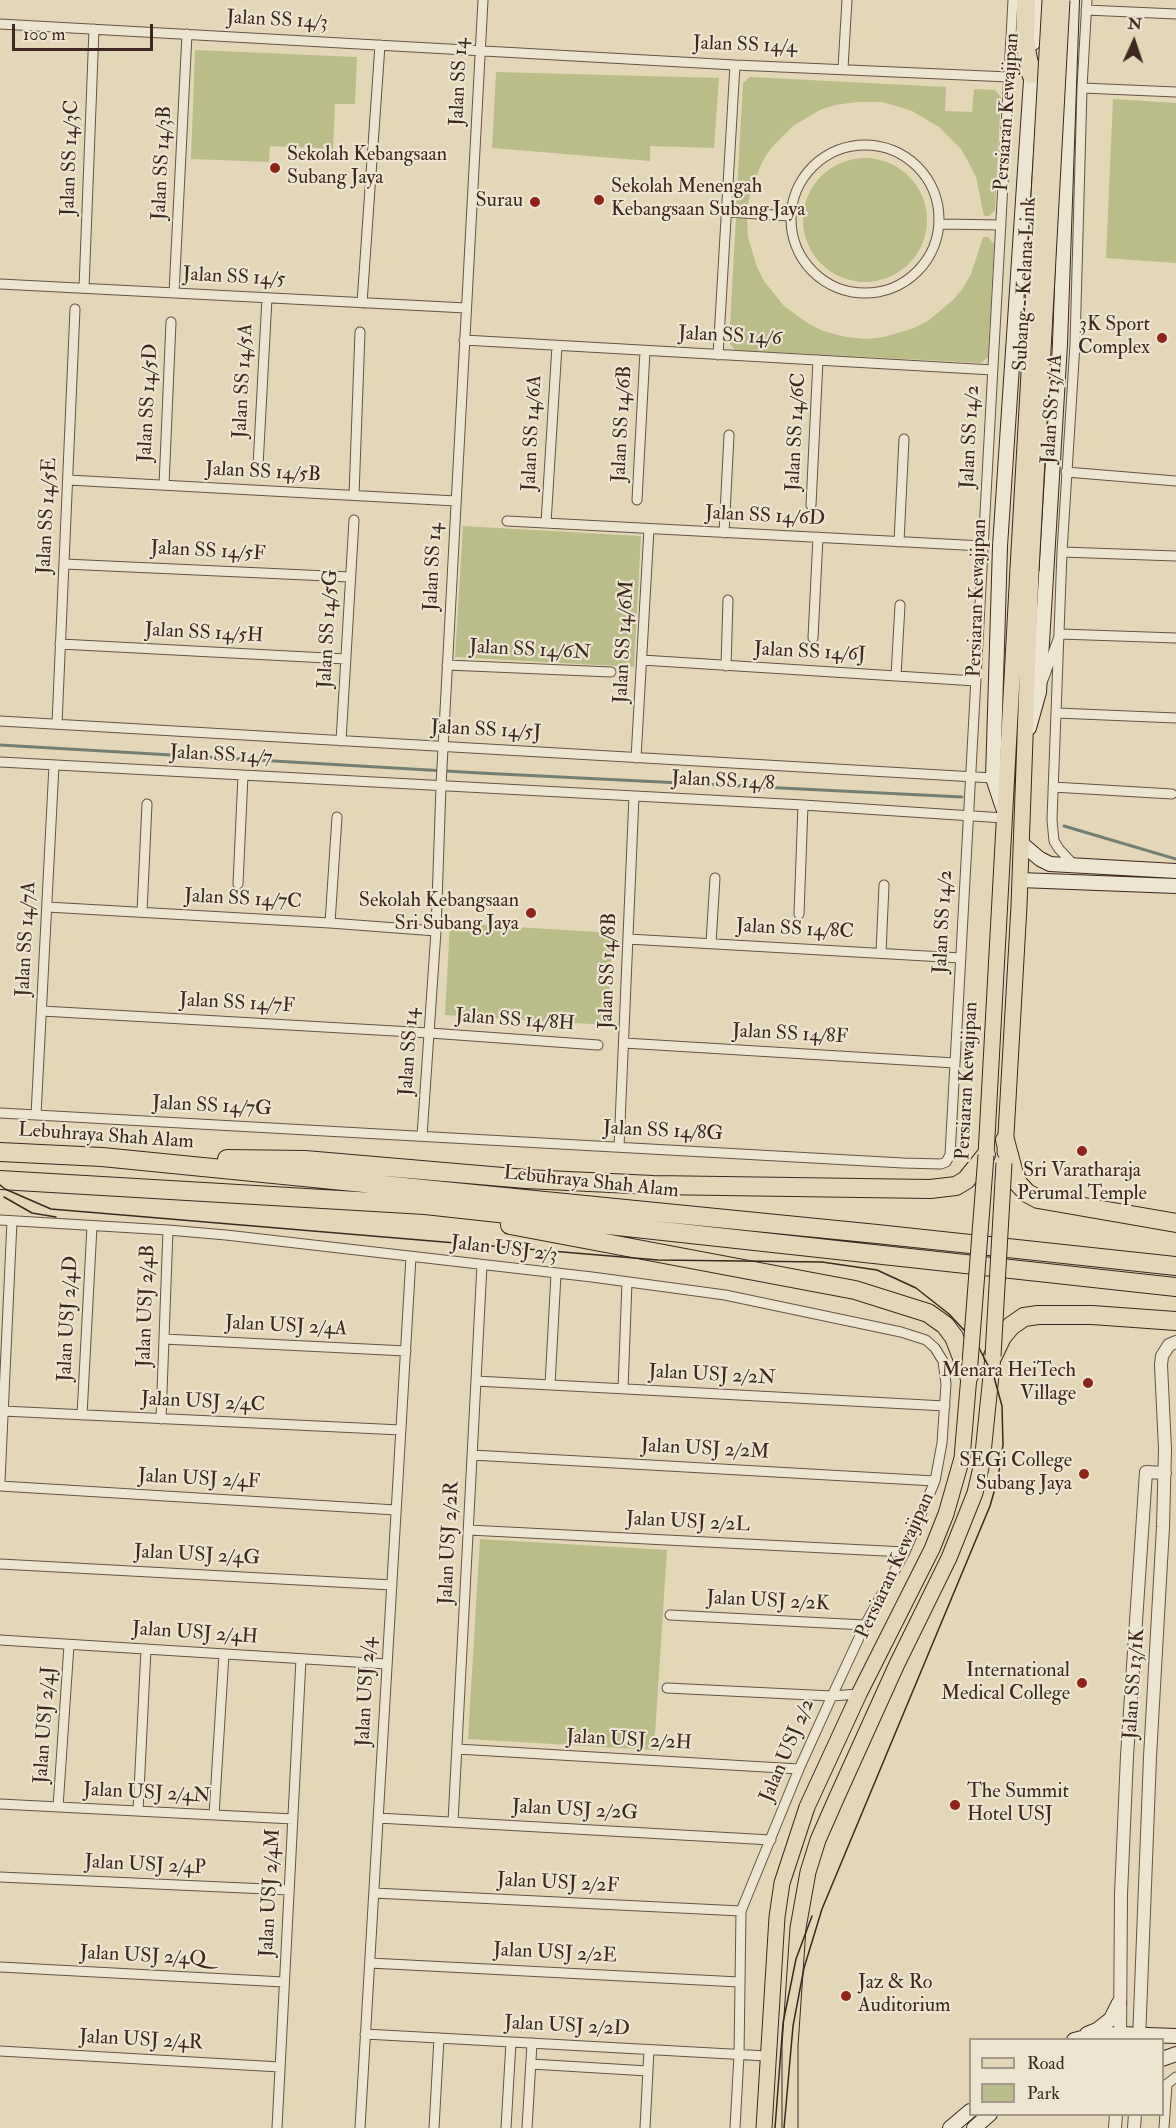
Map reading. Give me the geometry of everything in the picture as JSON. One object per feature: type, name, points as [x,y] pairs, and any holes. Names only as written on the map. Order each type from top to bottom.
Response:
[{"type":"highway","points":[[1026,0],[1025,44],[1031,74]]},
{"type":"highway","points":[[1005,1140],[1016,1181],[1027,1193],[1038,1199],[1176,1222]]},
{"type":"highway","name":"Lebuhraya Shah Alam","points":[[0,1152],[102,1157],[865,1232],[1176,1266]]},
{"type":"highway","points":[[102,1157],[305,1160],[526,1179],[653,1185],[930,1189],[956,1186],[966,1180],[986,1155]]},
{"type":"highway","name":"Lebuhraya Shah Alam","points":[[0,1180],[425,1205],[1176,1287]]},
{"type":"highway","points":[[425,1205],[477,1219],[855,1290],[928,1313],[945,1325],[954,1337],[969,1376]]},
{"type":"highway","points":[[993,1356],[1002,1337],[1011,1326],[1024,1317],[1092,1315],[1176,1321]]},
{"type":"main road","name":"Persiaran Kewajipan","points":[[763,2126],[777,1917],[782,1883],[807,1807],[932,1549],[946,1514],[962,1458],[986,1155],[1004,815],[993,778],[1000,546],[1036,0]]},
{"type":"main road","name":"Subang - Kelana Link","points":[[1025,570],[1050,0]]},
{"type":"main road","name":"Subang - Kelana Link","points":[[1025,570],[1062,0]]},
{"type":"main road","name":"Persiaran Kewajipan","points":[[790,2128],[790,2046],[798,1928],[808,1872],[818,1840],[836,1799],[897,1664],[949,1558],[975,1493],[982,1463],[993,1356],[1020,880],[1024,745],[1039,692],[1062,293],[1072,0]]},
{"type":"main road","points":[[1020,249],[1031,236],[1041,234],[1052,240],[1057,249],[1062,293]]},
{"type":"main road","points":[[1024,745],[1025,570]]},
{"type":"main road","points":[[1004,815],[1025,570]]},
{"type":"main road","points":[[1021,843],[1040,859],[1050,864],[1176,870]]},
{"type":"main road","points":[[1020,880],[1176,886]]},
{"type":"main road","points":[[1079,2038],[1097,2030],[1111,2019],[1119,2003]]},
{"type":"main road","points":[[1098,2038],[1176,2036]]},
{"type":"main road","points":[[950,2128],[969,2112]]},
{"type":"main road","points":[[974,2128],[989,2116]]},
{"type":"street","name":"Jalan SS 14","points":[[422,1136],[436,931],[441,771],[483,0]]},
{"type":"street","points":[[843,68],[847,0]]},
{"type":"street","name":"Jalan SS 14/2","points":[[903,1163],[941,1164],[946,1162],[950,1155],[1013,0]]},
{"type":"street","points":[[1086,5],[1176,14]]},
{"type":"street","name":"Jalan SS 13/1A","points":[[1075,866],[1054,841],[1052,820],[1062,552],[1075,344],[1086,5]]},
{"type":"street","name":"Jalan SS 14/3","points":[[0,24],[480,50]]},
{"type":"street","name":"Jalan SS 14/3C","points":[[84,288],[94,29]]},
{"type":"street","name":"Jalan SS 14/3B","points":[[174,293],[187,34]]},
{"type":"street","points":[[362,303],[380,45]]},
{"type":"street","name":"Jalan SS 14/4","points":[[480,50],[735,65],[1009,77]]},
{"type":"street","points":[[718,355],[735,65]]},
{"type":"street","points":[[1082,88],[1176,92]]},
{"type":"street","points":[[879,146],[899,153],[917,165],[930,182],[938,202],[940,224],[936,242],[927,260],[915,274],[899,285],[881,291],[862,293],[843,290],[825,282],[810,270],[799,254],[792,236],[790,216],[794,196],[803,177],[818,161],[836,150],[847,147],[879,146]]},
{"type":"street","points":[[727,212],[790,216]]},
{"type":"street","points":[[940,224],[1001,225]]},
{"type":"street","name":"Jalan SS 14/5","points":[[0,284],[466,308]]},
{"type":"street","name":"Jalan SS 14/5A","points":[[258,466],[267,298]]},
{"type":"street","name":"Jalan SS 14/5E","points":[[57,724],[75,309]]},
{"type":"street","name":"Jalan SS 14/5D","points":[[164,486],[171,322]]},
{"type":"street","points":[[354,495],[360,332]]},
{"type":"street","name":"Jalan SS 14/6","points":[[464,340],[993,370]]},
{"type":"street","name":"Jalan SS 14/6A","points":[[546,523],[557,346]]},
{"type":"street","name":"Jalan SS 14/6B","points":[[637,500],[645,351]]},
{"type":"street","name":"Jalan SS 14/6C","points":[[811,504],[818,360]]},
{"type":"street","points":[[724,532],[729,435]]},
{"type":"street","points":[[899,542],[904,439]]},
{"type":"street","points":[[1066,472],[1176,481]]},
{"type":"street","name":"Jalan SS 14/5B","points":[[68,480],[456,501]]},
{"type":"street","name":"Jalan SS 14/5G","points":[[341,741],[354,520]]},
{"type":"street","name":"Jalan SS 14/6D","points":[[507,521],[983,546]]},
{"type":"street","name":"Jalan SS 14/6M","points":[[636,758],[649,529]]},
{"type":"street","points":[[813,638],[818,537]]},
{"type":"street","points":[[1062,552],[1176,556]]},
{"type":"street","name":"Jalan SS 14/5F","points":[[64,564],[350,577]]},
{"type":"street","points":[[726,666],[728,600]]},
{"type":"street","points":[[896,676],[900,605]]},
{"type":"street","points":[[1039,692],[1060,634],[1176,638]]},
{"type":"street","name":"Jalan SS 14/5H","points":[[60,644],[346,659]]},
{"type":"street","name":"Jalan SS 14/6J","points":[[642,660],[976,681]]},
{"type":"street","name":"Jalan SS 14/6N","points":[[447,665],[611,672]]},
{"type":"street","points":[[1057,712],[1176,718]]},
{"type":"street","name":"Jalan SS 14/5J","points":[[0,721],[993,778]]},
{"type":"street","name":"Jalan SS 14/7","points":[[0,762],[441,786]]},
{"type":"street","name":"Jalan SS 14/7A","points":[[36,1115],[54,765]]},
{"type":"street","points":[[238,884],[243,775]]},
{"type":"street","name":"Jalan SS 14/8","points":[[441,786],[968,815],[1004,815]]},
{"type":"street","points":[[1053,787],[1172,794]]},
{"type":"street","name":"Jalan SS 14/8B","points":[[619,1148],[634,796]]},
{"type":"street","points":[[142,912],[147,804]]},
{"type":"street","points":[[799,914],[803,805]]},
{"type":"street","points":[[330,923],[337,817]]},
{"type":"street","points":[[711,943],[715,878]]},
{"type":"street","points":[[881,953],[884,885]]},
{"type":"street","name":"Jalan SS 14/7C","points":[[47,907],[436,931]]},
{"type":"street","name":"Jalan SS 14/8C","points":[[628,939],[960,958]]},
{"type":"street","name":"Jalan SS 14/7F","points":[[42,1011],[430,1033]]},
{"type":"street","name":"Jalan SS 14/8H","points":[[430,1033],[598,1045]]},
{"type":"street","name":"Jalan SS 14/8F","points":[[624,1043],[955,1063]]},
{"type":"street","name":"Jalan SS 14/7G","points":[[0,1113],[422,1136]]},
{"type":"street","name":"Jalan SS 14/8G","points":[[422,1136],[903,1163]]},
{"type":"street","name":"Jalan USJ 2/3","points":[[0,1220],[168,1230],[627,1282],[787,1306],[901,1332],[926,1340],[935,1348],[943,1361],[945,1406]]},
{"type":"street","points":[[0,1481],[12,1221]]},
{"type":"street","name":"Jalan USJ 2/4D","points":[[82,1415],[92,1226]]},
{"type":"street","name":"Jalan USJ 2/4B","points":[[161,1419],[168,1230]]},
{"type":"street","name":"Jalan USJ 2/4","points":[[360,2128],[411,1257]]},
{"type":"street","name":"Jalan USJ 2/2R","points":[[453,1822],[482,1265]]},
{"type":"street","points":[[550,1385],[556,1274]]},
{"type":"street","points":[[623,1389],[627,1282]]},
{"type":"street","name":"Jalan USJ 2/4A","points":[[164,1339],[405,1351]]},
{"type":"street","name":"Jalan SS 13/1K","points":[[1138,2037],[1150,1757],[1171,1473],[1161,1365],[1162,1356],[1169,1346],[1176,1342]]},
{"type":"street","name":"Jalan USJ 2/2N","points":[[476,1381],[945,1406]]},
{"type":"street","name":"Jalan USJ 2/2","points":[[735,2128],[739,2055],[741,1911],[799,1769],[865,1625],[905,1552],[935,1481],[942,1443],[945,1406]]},
{"type":"street","name":"Jalan USJ 2/4C","points":[[3,1411],[401,1430]]},
{"type":"street","name":"Jalan USJ 2/2M","points":[[472,1455],[935,1481]]},
{"type":"street","name":"Jalan SS 13/1K","points":[[1120,2037],[1121,1894],[1127,1756],[1146,1472],[1171,1473]]},
{"type":"street","name":"Jalan USJ 2/4F","points":[[0,1486],[396,1510]]},
{"type":"street","name":"Jalan USJ 2/2L","points":[[468,1530],[905,1552]]},
{"type":"street","name":"Jalan USJ 2/4G","points":[[0,1564],[392,1585]]},
{"type":"street","points":[[1138,1599],[1160,1600]]},
{"type":"street","name":"Jalan USJ 2/2K","points":[[670,1615],[865,1625]]},
{"type":"street","name":"Jalan USJ 2/4H","points":[[0,1640],[387,1664]]},
{"type":"street","name":"Jalan USJ 2/4J","points":[[58,1807],[69,1645]]},
{"type":"street","points":[[138,1811],[146,1649]]},
{"type":"street","points":[[214,1815],[224,1654]]},
{"type":"street","name":"Jalan USJ 2/4M","points":[[277,2128],[301,1659]]},
{"type":"street","points":[[667,1688],[832,1696],[860,1694]]},
{"type":"street","name":"Jalan USJ 2/2H","points":[[457,1749],[799,1769]]},
{"type":"street","name":"Jalan USJ 2/4N","points":[[0,1804],[293,1819]]},
{"type":"street","name":"Jalan USJ 2/2G","points":[[378,1818],[771,1840]]},
{"type":"street","name":"Jalan USJ 2/4P","points":[[0,1877],[289,1890]]},
{"type":"street","name":"Jalan USJ 2/2F","points":[[374,1893],[741,1911]]},
{"type":"street","name":"Jalan USJ 2/2E","points":[[370,1963],[739,1982]]},
{"type":"street","name":"Jalan USJ 2/4Q","points":[[0,1967],[284,1982]]},
{"type":"street","name":"Jalan USJ 2/2D","points":[[365,2034],[767,2056]]},
{"type":"street","points":[[434,2128],[439,2038]]},
{"type":"street","points":[[506,2128],[511,2042]]},
{"type":"street","points":[[527,2128],[532,2043]]},
{"type":"street","points":[[645,2128],[649,2050]]},
{"type":"street","name":"Jalan USJ 2/4R","points":[[0,2051],[280,2067]]},
{"type":"street","points":[[531,2064],[648,2071]]},
{"type":"street","points":[[1164,2128],[1167,2084],[1176,2076]]},
{"type":"green space","points":[[195,50],[357,57],[355,104],[335,104],[333,149],[270,146],[269,162],[191,159]]},
{"type":"green space","points":[[496,72],[719,78],[714,148],[650,146],[650,161],[492,148]]},
{"type":"green space","points":[[750,77],[946,87],[945,111],[972,112],[974,89],[995,90],[1001,97],[995,210],[989,216],[984,216],[976,177],[969,163],[961,149],[939,127],[912,111],[881,102],[835,105],[820,110],[793,126],[771,148],[762,162],[747,209],[736,208],[743,83]]},
{"type":"green space","points":[[1113,99],[1176,103],[1176,263],[1106,258]]},
{"type":"green space","points":[[865,158],[889,162],[909,176],[923,196],[927,220],[923,244],[909,264],[889,278],[865,282],[841,278],[821,264],[807,244],[803,220],[807,196],[821,176],[841,162]]},
{"type":"green space","points":[[736,217],[747,218],[748,237],[757,267],[764,281],[784,306],[823,331],[846,337],[868,339],[914,328],[928,321],[953,300],[971,274],[983,237],[988,237],[994,244],[988,357],[981,363],[735,350],[729,343]]},
{"type":"green space","points":[[463,526],[641,536],[634,667],[455,657]]},
{"type":"green space","points":[[450,923],[613,933],[607,1025],[445,1015]]},
{"type":"green space","points":[[480,1539],[667,1550],[654,1750],[468,1739]]},
{"type":"waterway","points":[[0,745],[480,773],[962,797]]},
{"type":"waterway","points":[[1064,826],[1176,859]]},
{"type":"tram line","points":[[0,1185],[51,1209],[658,1260],[822,1262],[877,1270],[916,1288],[949,1314],[977,1344],[994,1377],[1002,1406],[1003,1445],[998,1478],[990,1506],[822,1909],[804,1968],[793,2026],[784,2128]]},
{"type":"tram line","points":[[4,1197],[32,1213],[56,1217]]},
{"type":"tram line","points":[[775,2128],[783,2023],[796,1959],[812,1916]]},
{"type":"place","name":"Sekolah Kebangsaan Subang Jaya","points":[[275,168]]},
{"type":"place","name":"Sekolah Menengah Kebangsaan Subang Jaya","points":[[599,200]]},
{"type":"place","name":"Surau","points":[[535,202]]},
{"type":"place","name":"3K Sport Complex","points":[[1162,338]]},
{"type":"place","name":"Sekolah Kebangsaan Sri Subang Jaya","points":[[531,913]]},
{"type":"place","name":"Sri Varatharaja Perumal Temple","points":[[1082,1151]]},
{"type":"place","name":"Menara HeiTech Village","points":[[1088,1383]]},
{"type":"place","name":"SEGi College Subang Jaya","points":[[1084,1474]]},
{"type":"place","name":"International Medical College","points":[[1082,1683]]},
{"type":"place","name":"The Summit Hotel USJ","points":[[955,1805]]},
{"type":"place","name":"Jaz & Ro Auditorium","points":[[846,1996]]}]
